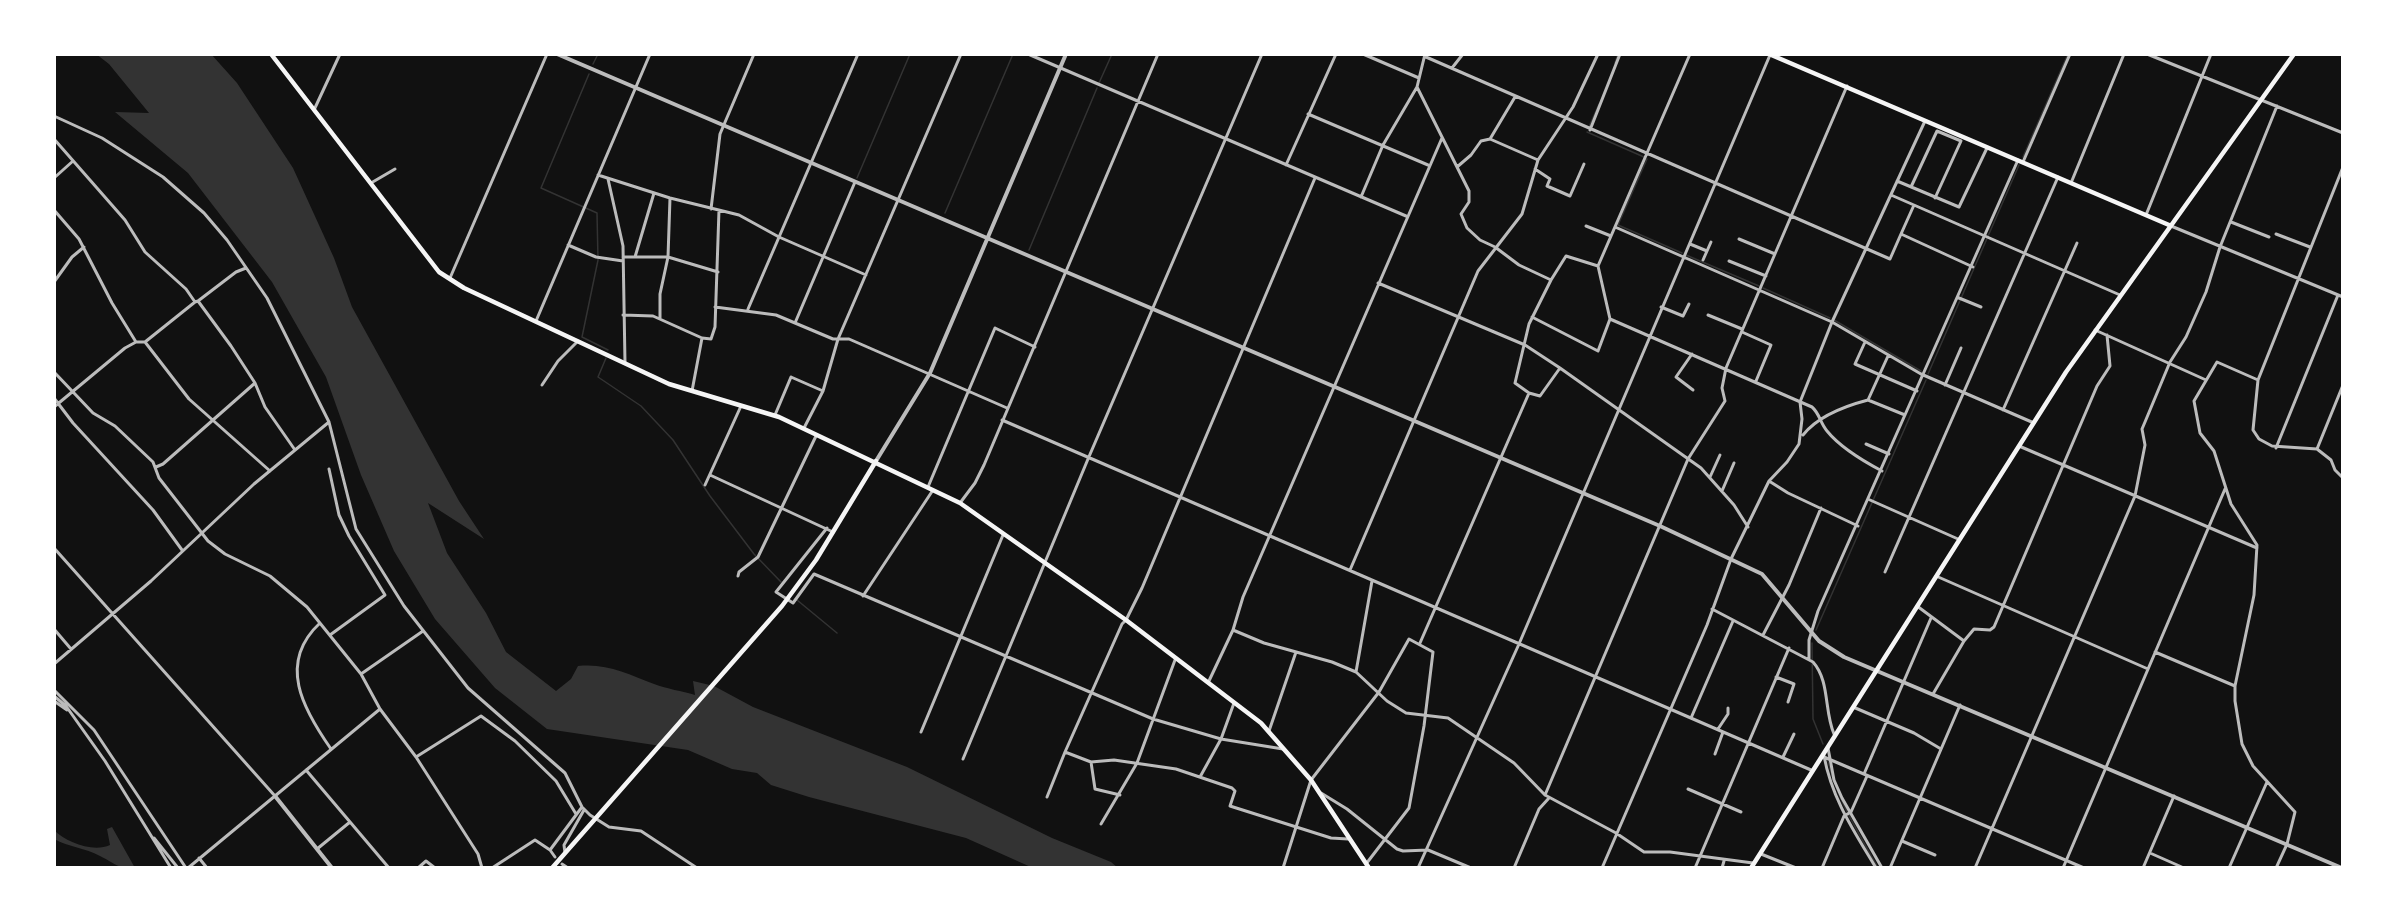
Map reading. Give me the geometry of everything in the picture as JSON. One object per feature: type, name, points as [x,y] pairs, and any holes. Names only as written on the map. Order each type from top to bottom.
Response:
[{"type":"main road","points":[[271,54],[430,264],[450,279],[625,363],[692,391],[742,405],[804,428],[960,503],[1126,620],[1269,731],[1321,793],[1348,840],[1367,866]]},
{"type":"main road","points":[[1769,54],[2169,225]]},
{"type":"main road","points":[[1752,866],[1811,770],[1826,757],[1827,746],[1851,706],[2095,330],[2294,54]]},
{"type":"main road","points":[[552,868],[782,606],[816,560],[876,461]]},
{"type":"street","points":[[313,111],[339,54]]},
{"type":"street","points":[[450,279],[547,54]]},
{"type":"street","points":[[557,54],[1660,526],[1762,574],[1784,597],[1811,632],[1830,648],[1874,670],[2342,868]]},
{"type":"street","points":[[536,321],[650,54]]},
{"type":"street","points":[[711,209],[715,163],[723,126],[754,54]]},
{"type":"street","points":[[748,309],[858,54]]},
{"type":"street","points":[[804,428],[823,391],[838,339],[961,54]]},
{"type":"street","points":[[1028,54],[1406,216]]},
{"type":"street","points":[[876,461],[930,373],[1066,54]]},
{"type":"street","points":[[960,503],[975,483],[1158,54]]},
{"type":"street","points":[[963,759],[1088,459],[1262,54]]},
{"type":"street","points":[[1286,165],[1336,54]]},
{"type":"street","points":[[1363,54],[1419,78]]},
{"type":"street","points":[[1452,68],[1463,54]]},
{"type":"street","points":[[1350,570],[1478,271],[1522,214],[1538,160],[1565,120],[1598,54]]},
{"type":"street","points":[[1590,130],[1620,54]]},
{"type":"street","points":[[1532,318],[1598,351],[1610,319],[1598,266],[1690,54]]},
{"type":"street","points":[[1418,868],[1519,644],[1769,54]]},
{"type":"street","points":[[1811,660],[1811,632],[1871,501],[1917,391],[1921,374],[1929,367],[2070,54]]},
{"type":"street","points":[[2072,183],[2124,54]]},
{"type":"street","points":[[2147,54],[2343,133]]},
{"type":"street","points":[[2146,215],[2211,54]]},
{"type":"street","points":[[1361,197],[1383,145],[1417,87],[1425,56],[1565,120],[1890,259],[1914,205]]},
{"type":"street","points":[[1514,868],[1539,809],[1547,797],[1688,459],[1725,401],[1722,388],[1726,368],[1847,86]]},
{"type":"street","points":[[1417,87],[1469,191],[1469,202],[1461,214],[1467,228],[1480,240],[1495,247],[1519,265],[1551,280]]},
{"type":"street","points":[[1490,139],[1515,97]]},
{"type":"street","points":[[1975,868],[2135,496],[2145,445],[2142,429],[2170,362],[2186,337],[2277,106]]},
{"type":"street","points":[[1308,114],[1428,165]]},
{"type":"street","points":[[54,116],[102,138],[163,177],[204,213],[246,268],[276,315],[329,422],[356,529],[423,631],[468,688],[564,773],[583,809],[609,827],[641,831],[697,868]]},
{"type":"street","points":[[1802,436],[1800,402],[1832,322],[1926,120]]},
{"type":"street","points":[[1911,187],[1937,131],[1961,141],[1935,198]]},
{"type":"street","points":[[1208,683],[1233,630],[1243,597],[1406,216],[1442,138]]},
{"type":"street","points":[[54,139],[125,220],[146,252],[186,289],[255,383],[265,407],[295,450]]},
{"type":"street","points":[[1456,168],[1471,155],[1481,141],[1490,139],[1538,160]]},
{"type":"street","points":[[1897,181],[1959,207],[1987,147]]},
{"type":"street","points":[[54,178],[73,161]]},
{"type":"street","points":[[1536,169],[1550,179],[1547,186],[1570,196],[1584,164]]},
{"type":"street","points":[[2343,166],[2258,380],[2253,430],[2259,440],[2276,448],[2317,448],[2331,460],[2337,474],[2343,478]]},
{"type":"street","points":[[369,184],[395,169]]},
{"type":"street","points":[[598,175],[670,198],[739,215],[778,237],[866,275]]},
{"type":"street","points":[[1885,572],[2058,177]]},
{"type":"street","points":[[1047,796],[1122,624],[1126,620],[1315,178]]},
{"type":"street","points":[[608,179],[623,259],[625,363]]},
{"type":"street","points":[[795,323],[855,182]]},
{"type":"street","points":[[635,257],[654,193]]},
{"type":"street","points":[[1891,195],[2120,295]]},
{"type":"street","points":[[660,319],[660,294],[668,257],[670,198]]},
{"type":"street","points":[[54,210],[84,247],[112,303],[136,342]]},
{"type":"street","points":[[623,315],[647,315],[702,338],[711,339],[715,327],[719,210]]},
{"type":"street","points":[[2231,221],[2269,237]]},
{"type":"street","points":[[2169,225],[2343,297]]},
{"type":"street","points":[[1586,226],[1611,236]]},
{"type":"street","points":[[1615,227],[1832,322],[1921,374],[2034,423]]},
{"type":"street","points":[[1901,234],[1973,267]]},
{"type":"street","points":[[2276,234],[2310,247]]},
{"type":"street","points":[[1739,239],[1775,254]]},
{"type":"street","points":[[1703,260],[1712,242]]},
{"type":"street","points":[[1689,243],[1707,251]]},
{"type":"street","points":[[2003,410],[2077,243]]},
{"type":"street","points":[[568,245],[598,257],[623,259],[668,257],[718,272]]},
{"type":"street","points":[[54,282],[72,257],[84,247]]},
{"type":"street","points":[[1560,368],[1540,396],[1529,393],[1515,383],[1532,318],[1566,256],[1598,266]]},
{"type":"street","points":[[1729,261],[1766,276]]},
{"type":"street","points":[[54,407],[72,390],[136,342],[145,342],[236,272],[246,268]]},
{"type":"street","points":[[1378,283],[1524,345],[1560,368],[1710,477],[1748,527]]},
{"type":"street","points":[[2276,448],[2338,295]]},
{"type":"street","points":[[1959,298],[1981,307]]},
{"type":"street","points":[[1661,307],[1683,316],[1689,304]]},
{"type":"street","points":[[715,307],[748,309],[776,315],[838,339],[849,339],[1007,408]]},
{"type":"street","points":[[1708,315],[1771,345],[1755,382]]},
{"type":"street","points":[[1610,319],[1812,407],[1822,419],[1826,430],[1864,462],[1882,471]]},
{"type":"street","points":[[863,596],[930,488],[995,328],[1035,346]]},
{"type":"street","points":[[2095,330],[2206,380]]},
{"type":"street","points":[[1934,694],[1964,641],[1974,629],[1990,630],[1994,627],[2062,464],[2097,386],[2110,366],[2107,335]]},
{"type":"street","points":[[692,391],[702,338]]},
{"type":"street","points":[[542,385],[558,361],[578,341]]},
{"type":"street","points":[[145,342],[189,399],[270,471]]},
{"type":"street","points":[[1865,342],[1855,364],[1917,391]]},
{"type":"street","points":[[1945,385],[1961,348]]},
{"type":"street","points":[[1692,354],[1676,376],[1694,390]]},
{"type":"street","points":[[1868,399],[1888,356]]},
{"type":"street","points":[[2258,380],[2217,362],[2194,401],[2200,433],[2214,451],[2231,504],[2257,548],[2254,595],[2235,686],[2235,701],[2242,744],[2253,766],[2295,812],[2287,844],[2276,868]]},
{"type":"street","points":[[54,372],[93,413],[115,426],[156,467],[159,478],[202,534],[225,554],[270,576],[307,607],[361,674],[380,709],[416,757],[478,854],[482,868]]},
{"type":"street","points":[[775,416],[791,377],[823,391]]},
{"type":"street","points":[[156,467],[163,464],[255,383]]},
{"type":"street","points":[[2317,448],[2343,384]]},
{"type":"street","points":[[1420,643],[1529,393]]},
{"type":"street","points":[[54,398],[73,423],[153,510],[182,550]]},
{"type":"street","points":[[1602,868],[1731,559],[1769,481],[1787,462],[1810,426],[1847,406],[1868,399],[1906,415]]},
{"type":"street","points":[[705,486],[742,405]]},
{"type":"street","points":[[1002,420],[1811,770]]},
{"type":"street","points":[[54,664],[270,471],[329,422]]},
{"type":"street","points":[[738,576],[739,572],[756,558],[817,434]]},
{"type":"street","points":[[1866,444],[1889,454]]},
{"type":"street","points":[[2019,446],[2257,548]]},
{"type":"street","points":[[1710,477],[1720,454]]},
{"type":"street","points":[[1722,490],[1734,463]]},
{"type":"street","points":[[329,470],[339,515],[385,595],[330,635]]},
{"type":"street","points":[[710,475],[833,532]]},
{"type":"street","points":[[1769,481],[1788,493],[1858,526]]},
{"type":"street","points":[[2063,868],[2226,488]]},
{"type":"street","points":[[1871,501],[1958,539]]},
{"type":"street","points":[[1764,635],[1784,597],[1821,508]]},
{"type":"street","points":[[827,528],[776,592],[794,603],[814,574],[1153,719],[1221,739],[1277,750],[1285,749]]},
{"type":"street","points":[[921,732],[1003,535]]},
{"type":"street","points":[[54,548],[275,796],[332,868]]},
{"type":"street","points":[[1934,575],[2148,669]]},
{"type":"street","points":[[1356,672],[1372,580]]},
{"type":"street","points":[[1915,605],[1964,641]]},
{"type":"street","points":[[1712,609],[1811,660],[1821,672],[1829,723],[1834,734]]},
{"type":"street","points":[[1822,868],[1865,775],[1931,618]]},
{"type":"street","points":[[1691,718],[1734,621]]},
{"type":"street","points":[[320,623],[302,643],[298,682],[310,718],[331,749]]},
{"type":"street","points":[[54,629],[71,650]]},
{"type":"street","points":[[1233,630],[1264,643],[1356,672],[1387,701],[1406,713],[1448,718],[1514,762],[1547,797],[1616,833],[1644,852],[1670,852],[1752,866]]},
{"type":"street","points":[[361,674],[423,631]]},
{"type":"street","points":[[1283,868],[1311,780],[1379,692],[1409,639],[1432,651],[1426,714],[1408,808],[1367,866]]},
{"type":"street","points":[[1695,868],[1789,648]]},
{"type":"street","points":[[1269,731],[1296,652]]},
{"type":"street","points":[[2155,652],[2235,686]]},
{"type":"street","points":[[1101,824],[1137,763],[1175,660]]},
{"type":"street","points":[[1776,677],[1794,684],[1788,702]]},
{"type":"street","points":[[54,690],[94,730],[187,868],[380,709]]},
{"type":"street","points":[[54,696],[105,761],[171,868]]},
{"type":"street","points":[[54,701],[68,711]]},
{"type":"street","points":[[1200,777],[1221,739],[1234,703]]},
{"type":"street","points":[[1890,868],[1960,705]]},
{"type":"street","points":[[1851,706],[1914,733],[1941,749]]},
{"type":"street","points":[[1718,729],[1728,714],[1728,708]]},
{"type":"street","points":[[416,757],[481,716],[515,741],[556,781],[576,814]]},
{"type":"street","points":[[1715,754],[1723,732]]},
{"type":"street","points":[[1783,757],[1794,734]]},
{"type":"street","points":[[1827,746],[1829,782],[1876,868]]},
{"type":"street","points":[[1065,752],[1090,762],[1137,763],[1176,769],[1235,790],[1230,806],[1331,838],[1348,840]]},
{"type":"street","points":[[1826,757],[2084,868]]},
{"type":"street","points":[[1826,757],[1847,814],[1882,868]]},
{"type":"street","points":[[1090,762],[1095,789],[1120,795]]},
{"type":"street","points":[[306,770],[388,868]]},
{"type":"street","points":[[2229,868],[2267,782]]},
{"type":"street","points":[[1688,789],[1741,812]]},
{"type":"street","points":[[1321,793],[1347,809],[1385,841],[1403,851],[1428,850],[1471,868]]},
{"type":"street","points":[[2143,868],[2174,796]]},
{"type":"street","points":[[550,850],[576,814],[583,809]]},
{"type":"street","points":[[565,853],[564,845],[583,809]]},
{"type":"street","points":[[317,849],[350,822]]},
{"type":"street","points":[[151,835],[178,868]]},
{"type":"street","points":[[492,868],[535,840],[550,850],[555,857]]},
{"type":"street","points":[[1902,841],[1935,855]]},
{"type":"street","points":[[1760,853],[1796,868]]},
{"type":"street","points":[[2150,853],[2184,868]]},
{"type":"street","points":[[199,858],[207,868]]},
{"type":"street","points":[[418,868],[426,861],[435,868]]},
{"type":"street","points":[[1722,868],[1724,861]]},
{"type":"street","points":[[2327,868],[2330,863]]},
{"type":"street","points":[[562,864],[568,868]]},
{"type":"shaded area","points":[[96,54],[211,54],[237,83],[293,168],[334,258],[352,307],[459,501],[484,539],[428,503],[447,553],[486,613],[506,652],[556,691],[571,679],[578,666],[598,666],[617,670],[659,686],[695,695],[693,681],[714,686],[753,707],[907,767],[1052,838],[1111,862],[1118,868],[1033,868],[966,838],[771,785],[757,773],[732,769],[688,750],[547,729],[495,688],[435,619],[394,551],[361,475],[326,377],[272,282],[188,173],[115,112],[149,113],[109,64]]},
{"type":"shaded area","points":[[112,827],[135,868],[120,866],[94,853],[54,839],[54,830],[65,839],[80,845],[103,847],[110,845],[107,829]]},
{"type":"waterway","points":[[593,64],[598,54]]},
{"type":"waterway","points":[[857,178],[910,54]]},
{"type":"waterway","points":[[945,213],[1013,54]]},
{"type":"waterway","points":[[1099,83],[1112,54]]},
{"type":"waterway","points":[[1615,63],[1618,54]]},
{"type":"waterway","points":[[2023,157],[2068,54]]},
{"type":"waterway","points":[[589,74],[541,188],[597,213],[598,260],[582,337],[608,350]]},
{"type":"waterway","points":[[1029,250],[1097,88]]},
{"type":"waterway","points":[[1589,127],[1599,104]]},
{"type":"waterway","points":[[1587,132],[1644,157]]},
{"type":"waterway","points":[[1647,159],[1618,225],[1682,253]]},
{"type":"waterway","points":[[1928,374],[2019,165]]},
{"type":"waterway","points":[[1686,255],[1759,286]]},
{"type":"waterway","points":[[1763,288],[1830,318]]},
{"type":"waterway","points":[[1834,320],[1921,371]]},
{"type":"waterway","points":[[606,358],[598,377],[641,406],[673,440],[710,496],[754,554],[781,582]]},
{"type":"waterway","points":[[1816,630],[1926,380]]},
{"type":"waterway","points":[[797,600],[837,633]]},
{"type":"waterway","points":[[1812,643],[1813,719],[1823,744]]},
{"type":"waterway","points":[[1828,761],[1843,803],[1878,868]]}]
